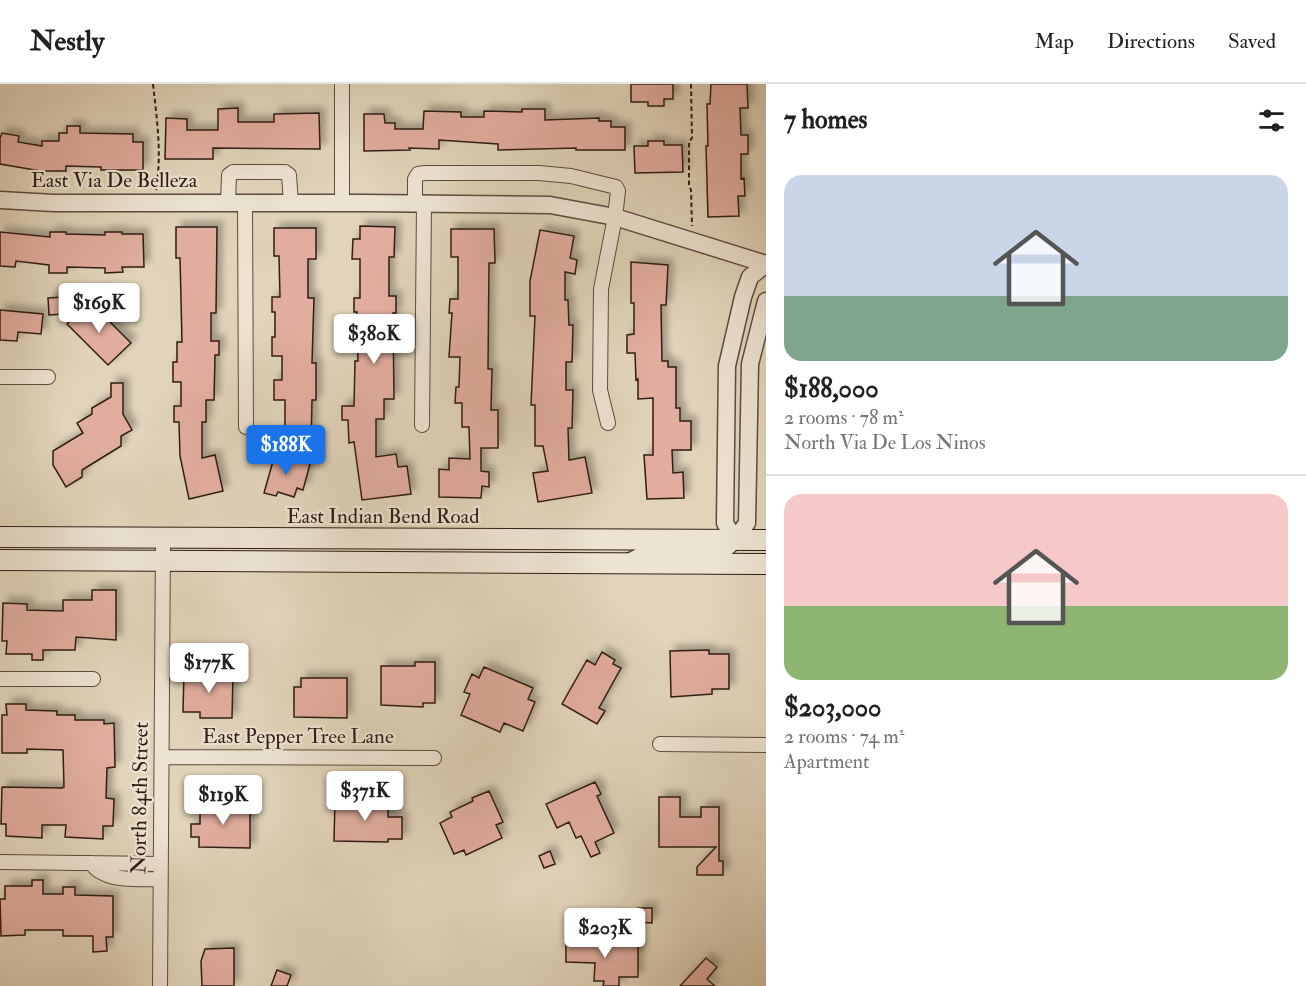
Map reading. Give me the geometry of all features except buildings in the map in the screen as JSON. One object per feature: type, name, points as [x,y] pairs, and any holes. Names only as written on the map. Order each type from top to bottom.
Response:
[{"type":"main road","name":"East Indian Bend Road","points":[[0,537],[766,540]]},
{"type":"main road","points":[[735,540],[752,551],[766,554]]},
{"type":"main road","points":[[0,560],[766,564]]},
{"type":"street","points":[[342,84],[342,203]]},
{"type":"street","name":"East Via De Belleza","points":[[228,203],[228,179],[229,175],[234,172],[285,172],[291,179],[291,204]]},
{"type":"street","points":[[422,425],[419,203],[415,179],[418,174],[425,173],[539,173],[571,176],[616,187],[618,191],[615,217],[601,290],[600,390],[608,423]]},
{"type":"street","name":"East Via De Belleza","points":[[0,200],[54,203],[550,205],[615,217],[766,264]]},
{"type":"street","points":[[245,203],[246,427]]},
{"type":"street","points":[[735,540],[725,523],[727,366],[743,297],[750,278],[766,264]]},
{"type":"street","points":[[627,563],[644,554],[716,552],[725,549],[735,540],[747,523],[750,364],[766,301]]},
{"type":"street","points":[[0,377],[48,377]]},
{"type":"street","name":"North 84th Street","points":[[160,986],[163,539]]},
{"type":"street","points":[[0,679],[93,679]]},
{"type":"street","points":[[660,744],[766,745]]},
{"type":"street","name":"East Pepper Tree Lane","points":[[162,757],[434,758]]},
{"type":"street","points":[[0,862],[160,864]]},
{"type":"street","points":[[90,863],[95,870],[118,878],[160,879]]},
{"type":"path","points":[[153,84],[160,168],[156,189]]},
{"type":"path","points":[[691,84],[692,138],[689,142],[689,185],[692,227]]}]
